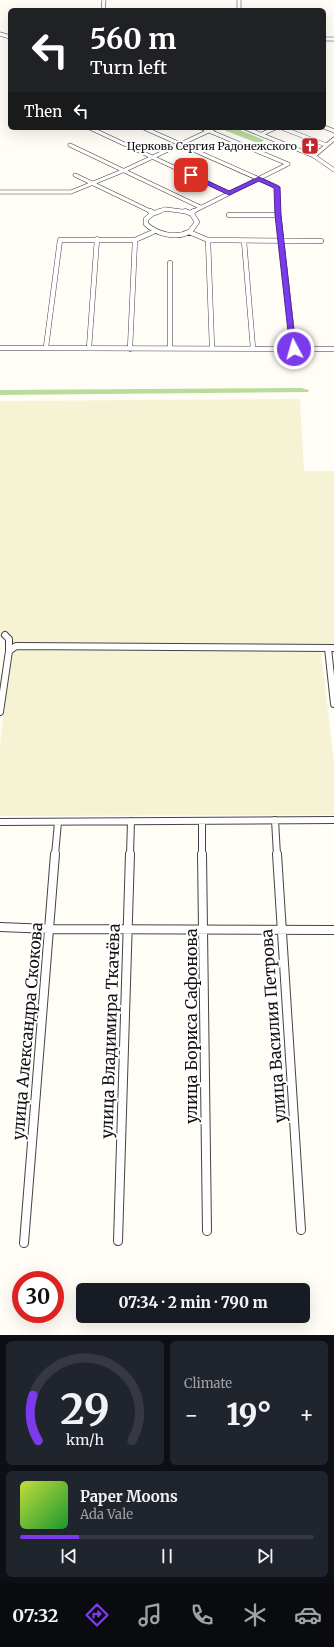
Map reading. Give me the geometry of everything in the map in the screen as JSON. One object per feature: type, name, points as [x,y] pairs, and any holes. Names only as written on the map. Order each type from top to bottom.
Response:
[{"type":"street","points":[[94,130],[229,193]]},
{"type":"street","points":[[148,130],[277,187],[278,215],[294,349]]},
{"type":"street","points":[[251,130],[314,156],[334,170]]},
{"type":"street","points":[[262,134],[271,130]]},
{"type":"street","points":[[287,130],[326,145]]},
{"type":"street","points":[[0,192],[71,192],[94,184],[209,131],[288,164],[190,213]]},
{"type":"street","points":[[314,156],[334,139]]},
{"type":"street","points":[[70,145],[200,207]]},
{"type":"street","points":[[75,175],[152,212]]},
{"type":"street","points":[[189,232],[197,222],[196,218],[190,213],[173,209],[165,209],[152,212],[146,218],[145,223],[147,228],[153,232],[164,234],[189,232],[208,240],[321,241]]},
{"type":"street","points":[[229,215],[278,215]]},
{"type":"street","points":[[46,347],[60,240],[135,240],[153,232]]},
{"type":"street","points":[[89,348],[97,240]]},
{"type":"street","points":[[130,349],[135,240]]},
{"type":"street","points":[[208,240],[212,347]]},
{"type":"street","points":[[244,241],[253,348]]},
{"type":"street","points":[[170,263],[170,348]]},
{"type":"street","points":[[0,348],[46,347],[130,349],[212,347],[334,349]]},
{"type":"street","points":[[0,712],[2,684],[9,651],[5,638]]},
{"type":"street","points":[[9,651],[16,646],[331,648],[334,704]]},
{"type":"street","name":"улица Василия Петрова","points":[[275,820],[301,1230]]},
{"type":"street","points":[[0,822],[334,820]]},
{"type":"street","name":"улица Владимира Ткачёва","points":[[118,1241],[131,821]]},
{"type":"street","name":"улица Бориса Сафонова","points":[[202,821],[207,1231]]},
{"type":"street","name":"улица Александра Скокова","points":[[24,1243],[58,822]]},
{"type":"street","points":[[0,928],[281,928],[334,930]]},
{"type":"shaded area","points":[[300,399],[304,471],[334,471],[334,645],[320,645],[334,761],[334,815],[0,816],[0,744],[12,638],[0,638],[0,401]]},
{"type":"green space","points":[[224,130],[240,130],[264,140],[257,143]]},
{"type":"green space","points":[[301,388],[309,390],[308,392],[0,395],[0,390]]},
{"type":"place","name":"Церковь Сергия Радонежского","points":[[310,146]]},
{"type":"route","points":[[191,175],[229,193],[259,179],[277,187],[278,215],[294,349]]}]
